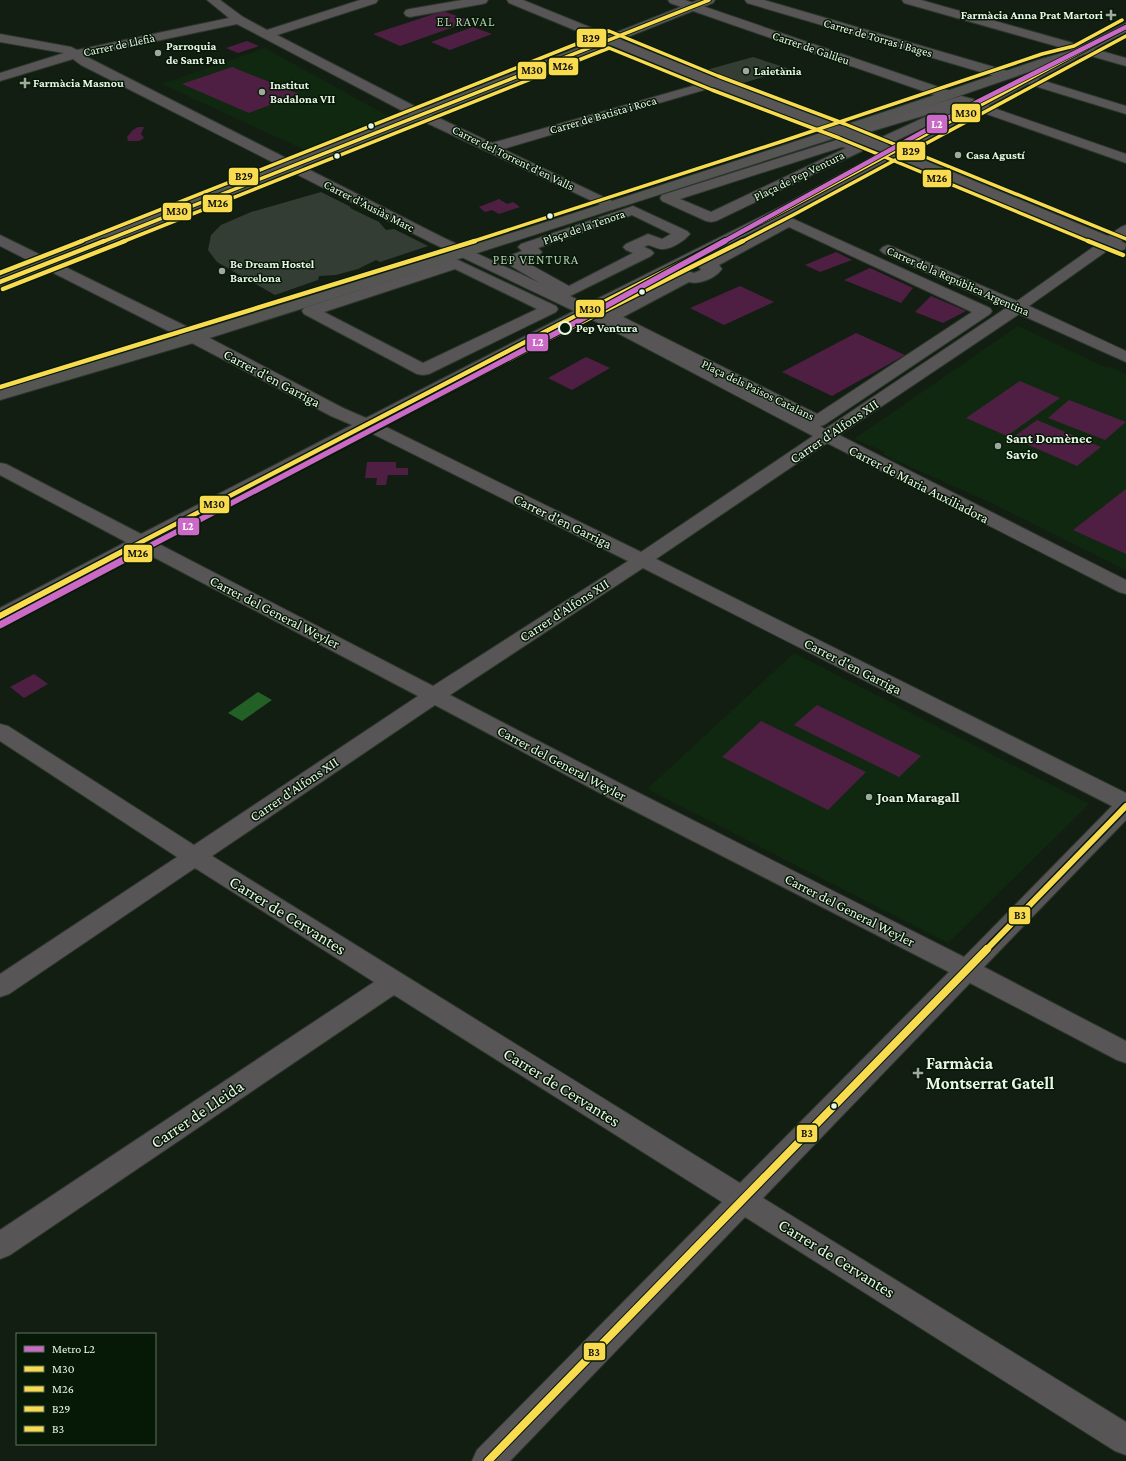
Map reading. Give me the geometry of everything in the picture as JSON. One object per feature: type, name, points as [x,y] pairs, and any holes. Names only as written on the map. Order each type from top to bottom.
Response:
[{"type":"main road","points":[[0,282],[609,39],[692,2],[709,0]]},
{"type":"main road","name":"Plaça de Pep Ventura","points":[[849,132],[948,95],[1046,62],[1078,53],[1126,27]]},
{"type":"main road","points":[[0,395],[194,337],[463,253],[609,205],[849,132]]},
{"type":"street","name":"Carrer del Torrent d'en Valls","points":[[213,0],[239,20],[419,114],[609,205]]},
{"type":"street","points":[[267,34],[372,0]]},
{"type":"street","points":[[410,13],[482,0]]},
{"type":"street","points":[[513,0],[715,83],[849,132],[882,142],[968,102],[961,100],[849,132]]},
{"type":"street","name":"Carrer de Galileu","points":[[674,0],[692,2],[948,95]]},
{"type":"street","name":"Carrer de Torras i Bages","points":[[751,0],[1006,75]]},
{"type":"street","points":[[908,0],[1078,53],[1126,62]]},
{"type":"street","name":"Carrer de Llefià","points":[[0,78],[76,54],[239,20]]},
{"type":"street","name":"Carrer d'Ausiàs Marc","points":[[0,38],[71,51],[85,62],[290,166],[463,253],[586,310]]},
{"type":"street","points":[[0,616],[586,310],[789,214],[891,152],[1078,53]]},
{"type":"street","points":[[1027,80],[1126,110]]},
{"type":"street","name":"Carrer de Batista i Roca","points":[[492,148],[715,83]]},
{"type":"street","points":[[976,106],[1126,159]]},
{"type":"street","name":"Plaça de Pep Ventura","points":[[849,132],[891,152],[1126,248]]},
{"type":"street","name":"Plaça de Pep Ventura","points":[[843,142],[857,148],[711,218],[667,198],[843,142]]},
{"type":"street","name":"Plaça de la Tenora","points":[[634,210],[682,234],[663,245],[648,239],[631,248],[646,253],[569,292],[511,260],[534,252],[526,246],[634,210]]},
{"type":"street","name":"Plaça dels Països Catalans","points":[[789,214],[984,311],[818,420],[611,317],[688,276],[695,279],[714,269],[706,266],[789,214]]},
{"type":"street","name":"Carrer de la República Argentina","points":[[789,214],[1018,307],[1126,357]]},
{"type":"street","name":"Carrer d'Alfons XII","points":[[0,987],[434,695],[642,560],[1018,307],[1126,230]]},
{"type":"street","name":"Carrer d'en Garriga","points":[[0,240],[194,337],[337,412],[368,425],[642,560],[1126,805]]},
{"type":"street","points":[[456,264],[550,309],[423,370],[310,311],[456,264]]},
{"type":"street","name":"Carrer de Maria Auxiliadora","points":[[586,310],[826,436],[1126,588]]},
{"type":"street","name":"Carrer del General Weyler","points":[[0,468],[621,794],[967,970],[1126,1053]]},
{"type":"street","name":"Carrer de Cervantes","points":[[0,731],[195,857],[1126,1440]]},
{"type":"street","points":[[488,1461],[1126,805]]},
{"type":"street","name":"Carrer de Lleida","points":[[0,1246],[394,982]]},
{"type":"shaded area","points":[[443,11],[471,21],[400,46],[373,34]]},
{"type":"shaded area","points":[[473,27],[492,34],[450,50],[431,42]]},
{"type":"shaded area","points":[[247,41],[259,46],[238,53],[226,48]]},
{"type":"shaded area","name":"Institut Badalona VII","points":[[265,48],[388,116],[305,150],[162,84]]},
{"type":"shaded area","points":[[232,67],[299,94],[249,113],[182,84]]},
{"type":"shaded area","points":[[138,127],[144,127],[141,134],[144,138],[139,141],[128,141],[127,137]]},
{"type":"shaded area","points":[[499,199],[507,204],[513,202],[520,207],[499,214],[492,210],[485,212],[479,207]]},
{"type":"shaded area","points":[[836,252],[852,260],[820,272],[805,265]]},
{"type":"shaded area","points":[[870,268],[913,288],[901,303],[844,280]]},
{"type":"shaded area","points":[[740,286],[774,302],[724,325],[690,308]]},
{"type":"shaded area","points":[[931,296],[966,311],[943,323],[915,312]]},
{"type":"shaded area","name":"Sant Domènec Savio","points":[[1018,326],[1107,368],[1109,366],[1126,374],[1126,570],[994,504],[897,461],[883,454],[885,452],[854,439]]},
{"type":"shaded area","points":[[856,333],[905,355],[832,396],[782,372]]},
{"type":"shaded area","points":[[586,357],[610,368],[572,390],[548,378]]},
{"type":"shaded area","points":[[1020,381],[1060,398],[1007,436],[966,418]]},
{"type":"shaded area","points":[[1069,400],[1126,422],[1105,440],[1048,418]]},
{"type":"shaded area","points":[[1037,420],[1101,447],[1077,466],[1012,438]]},
{"type":"shaded area","points":[[367,462],[396,462],[396,468],[408,468],[408,475],[388,475],[386,485],[376,485],[377,478],[365,478]]},
{"type":"shaded area","points":[[1126,489],[1126,554],[1073,530]]},
{"type":"shaded area","name":"Joan Maragall","points":[[794,653],[1089,804],[948,943],[647,789]]},
{"type":"shaded area","points":[[34,674],[48,684],[24,698],[10,687]]},
{"type":"shaded area","points":[[258,692],[272,700],[242,721],[228,713]]},
{"type":"shaded area","points":[[817,705],[921,756],[899,777],[794,725]]},
{"type":"shaded area","points":[[761,721],[866,772],[828,810],[722,757]]},
{"type":"building","name":"Laietània","points":[[753,57],[790,69],[740,84],[706,70]]},
{"type":"building","points":[[321,192],[379,222],[386,230],[394,229],[428,246],[380,262],[376,260],[358,269],[336,275],[319,276],[318,280],[275,295],[217,262],[208,250],[211,235],[221,225],[251,212]]},
{"type":"metro line","name":"L2","points":[[0,625],[562,330],[979,101],[1126,27]]},
{"type":"transit line","name":"M30","points":[[0,282],[709,0]]},
{"type":"transit line","name":"B29","points":[[0,387],[262,307],[653,184],[1042,54],[1074,46],[1122,20]]},
{"type":"transit line","name":"M30","points":[[0,616],[558,325],[789,208],[1126,27]]},
{"type":"transit line","name":"B29","points":[[0,273],[609,31],[718,76],[845,124],[1126,239]]},
{"type":"transit line","name":"M26","points":[[4,623],[562,332],[793,215],[1126,36]]},
{"type":"transit line","name":"M26","points":[[3,289],[609,48],[712,90],[839,138],[1123,255]]},
{"type":"transit line","name":"B3","points":[[488,1461],[1126,806]]},
{"type":"place","name":"Farmàcia Anna Prat Martori","points":[[1111,15]]},
{"type":"place","name":"Parroquia de Sant Pau","points":[[158,53]]},
{"type":"place","name":"Laietània","points":[[746,71]]},
{"type":"place","name":"Farmàcia Masnou","points":[[25,83]]},
{"type":"place","name":"Institut Badalona VII","points":[[262,92]]},
{"type":"place","name":"Casa Agustí","points":[[958,155]]},
{"type":"place","name":"Be Dream Hostel Barcelona","points":[[222,271]]},
{"type":"place","name":"Pep Ventura","points":[[565,328]]},
{"type":"place","name":"Sant Domènec Savio","points":[[998,446]]},
{"type":"place","name":"Joan Maragall","points":[[869,797]]},
{"type":"place","name":"Farmàcia Montserrat Gatell","points":[[918,1073]]},
{"type":"district","name":"EL RAVAL","points":[[466,21]]},
{"type":"district","name":"PEP VENTURA","points":[[536,259]]}]
